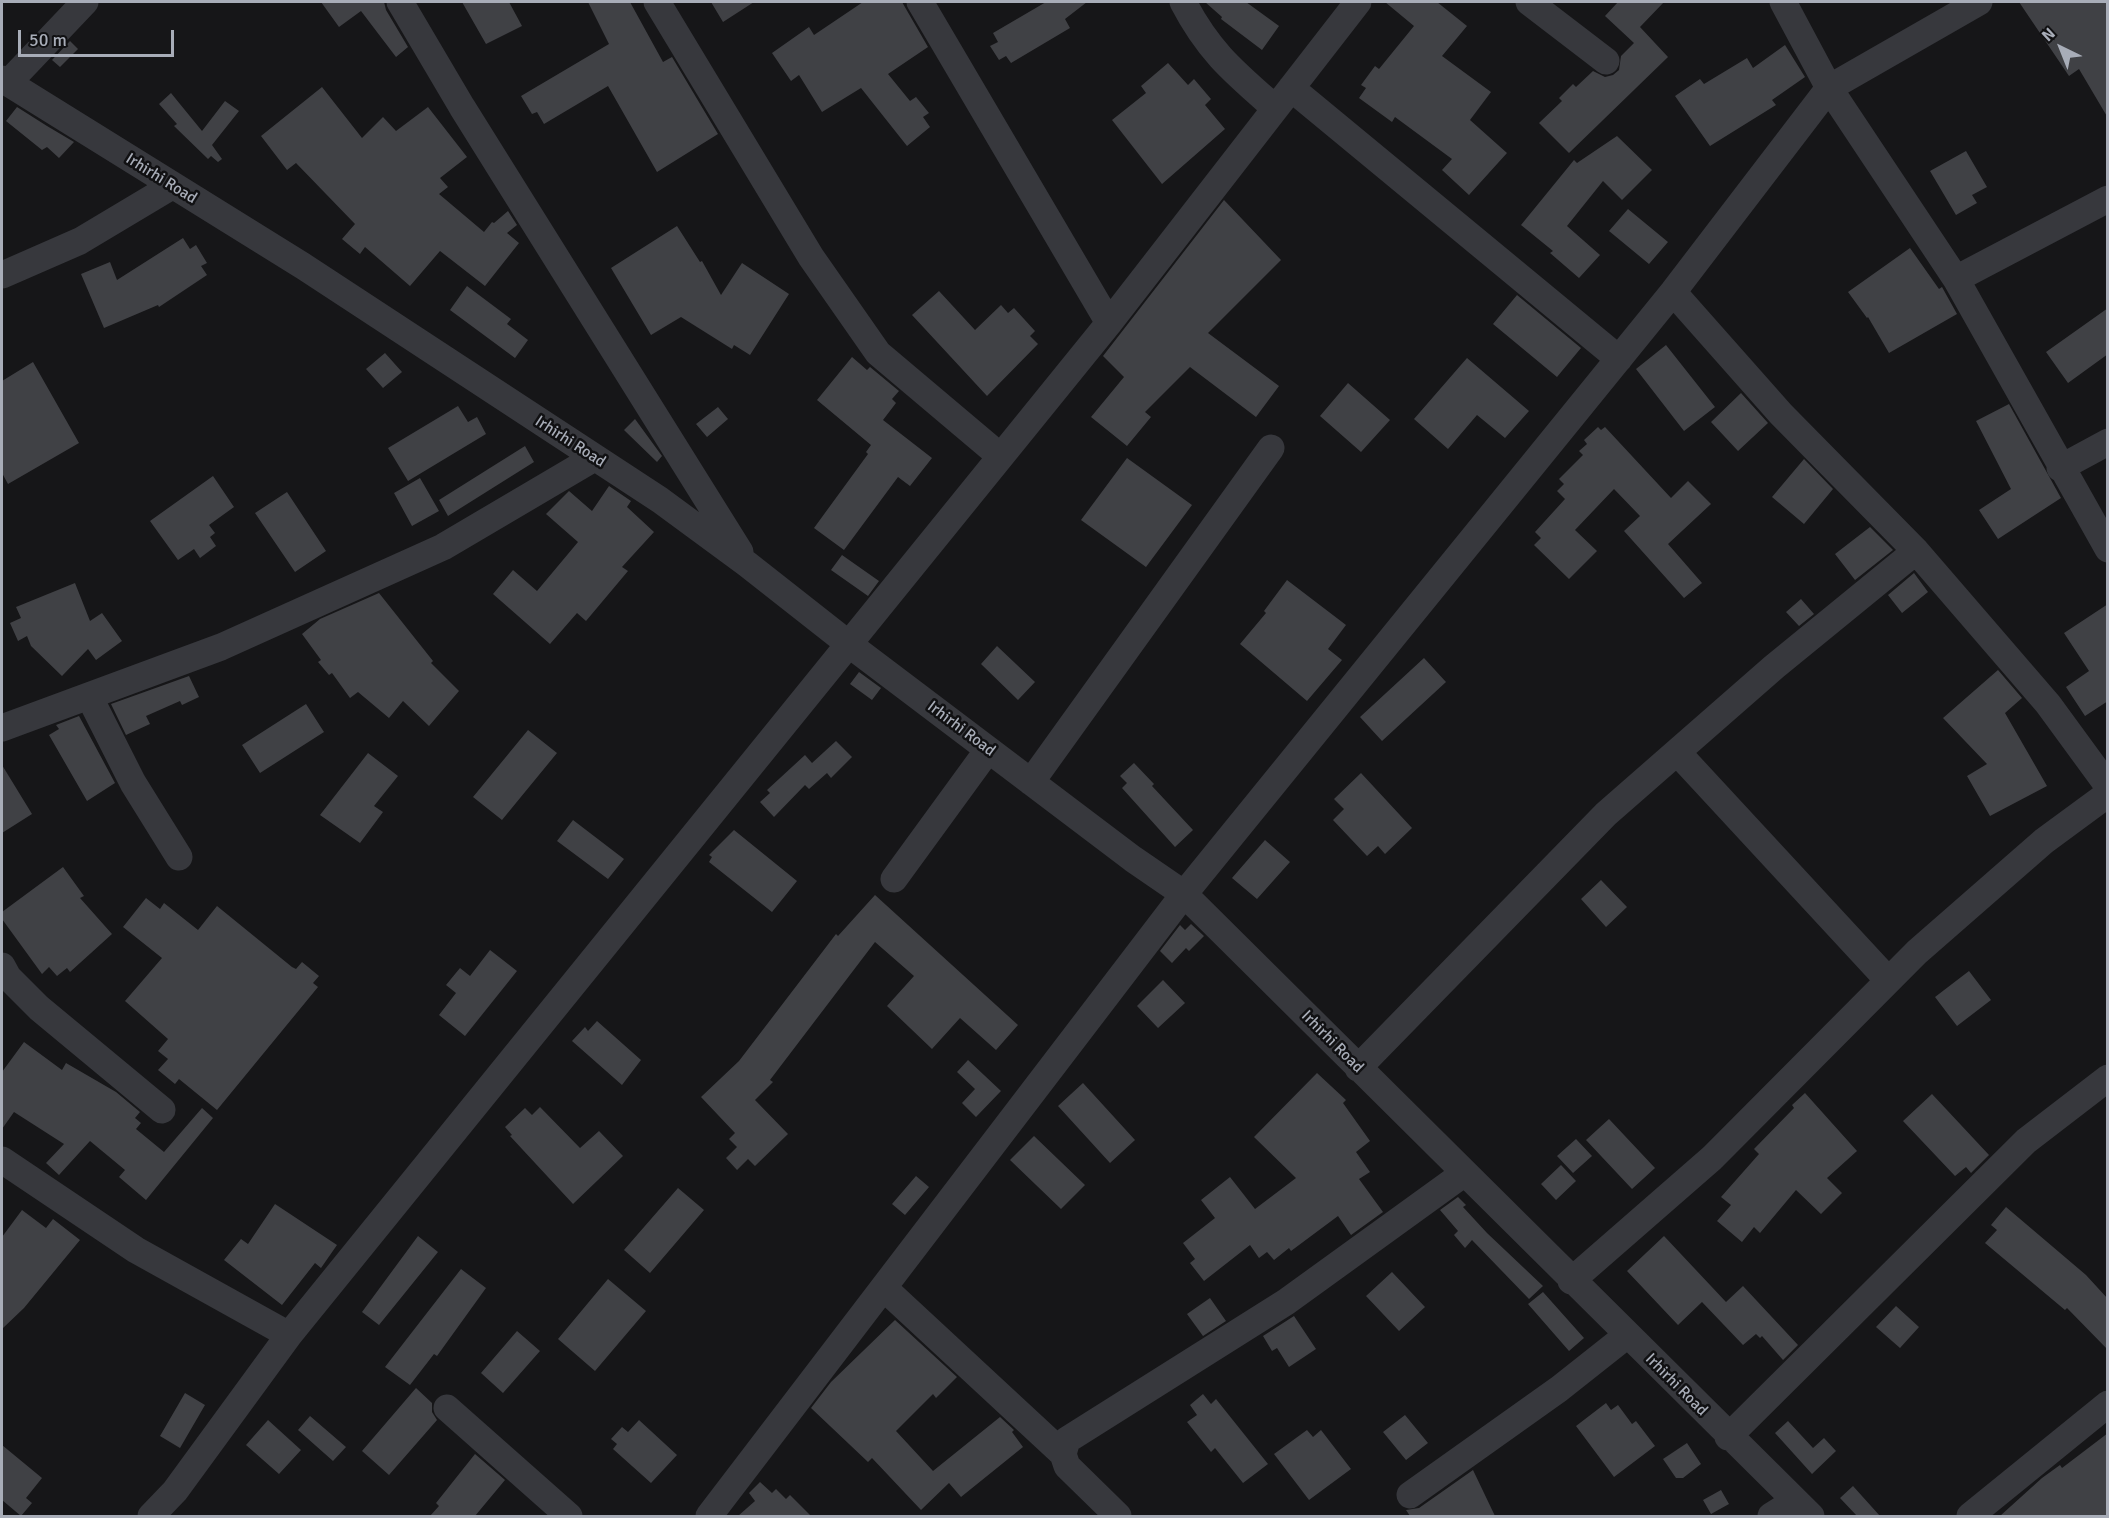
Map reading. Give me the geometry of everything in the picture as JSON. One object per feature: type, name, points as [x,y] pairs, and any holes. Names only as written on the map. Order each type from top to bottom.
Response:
[{"type":"street","points":[[5,81],[86,2]]},
{"type":"street","points":[[400,2],[462,107],[747,564]]},
{"type":"street","points":[[657,2],[811,257],[878,352],[1000,456]]},
{"type":"street","points":[[920,2],[1109,323]]},
{"type":"street","points":[[1183,2],[1199,33],[1219,57],[1283,98],[1619,359]]},
{"type":"street","points":[[151,1516],[175,1491],[289,1335],[1109,323],[1358,2]]},
{"type":"street","points":[[1529,2],[1606,61]]},
{"type":"street","points":[[1783,2],[1829,88],[1956,279],[2060,468],[2108,549]]},
{"type":"street","points":[[709,1516],[1184,894],[1673,292],[1829,88],[1979,2]]},
{"type":"street","name":"Irhirhi Road","points":[[5,81],[303,266],[660,500],[747,564],[988,750],[1184,894],[1570,1281],[1803,1509]]},
{"type":"street","points":[[2,275],[80,242],[172,186]]},
{"type":"street","points":[[1956,279],[2108,199]]},
{"type":"street","points":[[1673,292],[1781,414],[1916,551],[2048,704],[2108,786]]},
{"type":"street","points":[[2060,468],[2108,442]]},
{"type":"street","points":[[1031,782],[1271,448]]},
{"type":"street","points":[[2,728],[221,647],[443,547],[594,458]]},
{"type":"street","points":[[1358,1068],[1606,814],[1774,667],[1916,551]]},
{"type":"street","points":[[89,696],[133,783],[179,856]]},
{"type":"street","points":[[894,879],[988,750]]},
{"type":"street","points":[[1677,752],[1888,980]]},
{"type":"street","points":[[1570,1281],[1712,1158],[1888,980],[2044,841],[2108,794]]},
{"type":"street","points":[[2,966],[8,976],[39,1008],[162,1110]]},
{"type":"street","points":[[1728,1437],[2026,1141],[2108,1078]]},
{"type":"street","points":[[2,1160],[136,1250],[289,1335]]},
{"type":"street","points":[[1063,1454],[1067,1440],[1286,1302],[1464,1174]]},
{"type":"street","points":[[884,1287],[1063,1454],[1067,1466],[1118,1516]]},
{"type":"street","points":[[1410,1495],[1559,1389],[1626,1336]]},
{"type":"street","points":[[1970,1516],[2108,1404]]},
{"type":"street","points":[[447,1408],[569,1516]]},
{"type":"street","points":[[1771,1516],[1803,1509]]},
{"type":"building","points":[[321,2],[384,2],[386,10],[408,47],[396,57],[361,11],[339,27]]},
{"type":"building","points":[[462,2],[509,2],[522,26],[486,44]]},
{"type":"building","points":[[588,2],[630,2],[663,62],[672,57],[718,134],[657,172],[608,86],[544,124],[537,112],[532,114],[521,96],[609,44]]},
{"type":"building","points":[[711,2],[754,2],[723,22]]},
{"type":"building","points":[[863,2],[902,2],[928,47],[888,74],[910,101],[916,97],[929,113],[923,117],[930,127],[907,146],[861,88],[822,112],[799,75],[791,81],[772,53],[809,27],[814,35]]},
{"type":"building","points":[[1046,2],[1087,2],[1065,19],[1070,28],[1011,63],[1006,56],[999,60],[990,46],[998,42],[993,33]]},
{"type":"building","points":[[1205,2],[1246,2],[1279,26],[1262,50],[1221,19],[1222,17]]},
{"type":"building","points":[[1385,2],[1437,2],[1467,26],[1442,56],[1491,92],[1470,120],[1507,153],[1469,195],[1442,170],[1452,159],[1395,117],[1392,122],[1359,98],[1366,88],[1361,85],[1375,66],[1379,69],[1414,26]]},
{"type":"building","points":[[1618,2],[1664,2],[1640,27],[1668,57],[1569,153],[1539,123],[1562,101],[1559,98],[1573,84],[1576,87],[1593,71],[1605,77],[1619,70],[1621,56],[1634,43],[1605,16]]},
{"type":"building","points":[[2019,2],[2108,2],[2108,118],[2079,69],[2069,76]]},
{"type":"building","points":[[70,41],[78,49],[60,67],[52,60]]},
{"type":"building","points":[[1785,45],[1805,77],[1772,100],[1776,105],[1710,146],[1675,96],[1700,79],[1704,84],[1747,58],[1753,68]]},
{"type":"building","points":[[1168,63],[1188,85],[1194,79],[1211,99],[1205,105],[1225,129],[1162,184],[1112,120],[1146,93],[1141,86]]},
{"type":"building","points":[[322,87],[362,138],[383,117],[396,131],[428,107],[467,157],[440,178],[448,187],[439,194],[484,232],[492,222],[494,223],[508,211],[517,225],[507,233],[519,243],[485,286],[440,251],[410,286],[365,247],[360,254],[342,239],[355,224],[296,163],[287,170],[261,136]]},
{"type":"building","points":[[171,93],[202,131],[225,101],[239,111],[212,145],[222,159],[218,162],[211,156],[208,159],[174,126],[177,124],[159,104]]},
{"type":"building","points":[[17,107],[74,142],[59,158],[47,147],[42,150],[6,121]]},
{"type":"building","points":[[1617,136],[1652,170],[1622,200],[1603,181],[1567,226],[1600,255],[1579,278],[1550,253],[1553,251],[1521,225],[1574,160],[1577,163]]},
{"type":"building","points":[[1966,151],[1987,187],[1972,195],[1977,203],[1956,215],[1930,171]]},
{"type":"building","points":[[1224,200],[1281,260],[1208,333],[1279,386],[1256,417],[1190,367],[1145,412],[1151,417],[1127,446],[1091,417],[1124,377],[1103,356]]},
{"type":"building","points":[[1628,209],[1668,242],[1649,264],[1609,231]]},
{"type":"building","points":[[677,226],[700,262],[702,261],[721,295],[742,263],[789,294],[750,355],[734,345],[732,349],[681,317],[651,335],[611,268]]},
{"type":"building","points":[[183,238],[190,249],[196,245],[207,263],[201,266],[207,275],[159,307],[158,305],[104,328],[81,274],[110,262],[117,280]]},
{"type":"building","points":[[1910,248],[1939,289],[1942,287],[1957,314],[1889,353],[1868,317],[1848,292]]},
{"type":"building","points":[[467,286],[511,319],[507,324],[528,340],[515,358],[450,310]]},
{"type":"building","points":[[939,291],[975,330],[1001,305],[1008,313],[1014,308],[1035,331],[1030,336],[1038,344],[987,396],[912,315]]},
{"type":"building","points":[[1517,295],[1581,348],[1557,377],[1493,324]]},
{"type":"building","points":[[2108,308],[2108,354],[2068,383],[2046,352]]},
{"type":"building","points":[[1666,345],[1715,407],[1684,431],[1636,369]]},
{"type":"building","points":[[385,353],[402,372],[383,388],[366,369]]},
{"type":"building","points":[[852,357],[867,370],[870,367],[899,391],[892,399],[896,403],[883,420],[932,458],[910,486],[898,477],[844,550],[814,528],[868,454],[866,452],[871,445],[817,400]]},
{"type":"building","points":[[1467,358],[1529,411],[1505,438],[1477,415],[1448,449],[1414,419]]},
{"type":"building","points":[[33,362],[79,443],[8,484],[2,473],[2,381]]},
{"type":"building","points":[[1348,383],[1390,420],[1361,452],[1320,416]]},
{"type":"building","points":[[1741,393],[1768,423],[1738,451],[1711,422]]},
{"type":"building","points":[[2009,404],[2061,498],[1998,539],[1979,510],[2011,489],[1976,421]]},
{"type":"building","points":[[458,406],[468,422],[477,417],[486,434],[408,481],[388,448]]},
{"type":"building","points":[[718,407],[728,419],[707,437],[696,424]]},
{"type":"building","points":[[635,419],[662,456],[657,462],[624,430]]},
{"type":"building","points":[[1598,427],[1601,430],[1605,427],[1671,498],[1688,481],[1711,504],[1668,544],[1702,583],[1684,598],[1624,531],[1640,516],[1614,489],[1575,530],[1597,551],[1569,579],[1534,545],[1541,538],[1535,532],[1565,499],[1557,491],[1564,484],[1559,479],[1583,455],[1579,451],[1587,444],[1584,440]]},
{"type":"building","points":[[525,446],[534,462],[448,516],[439,500]]},
{"type":"building","points":[[1127,458],[1192,505],[1146,567],[1081,520]]},
{"type":"building","points":[[1804,459],[1833,489],[1804,524],[1772,497]]},
{"type":"building","points":[[213,476],[234,507],[209,525],[215,533],[210,537],[216,546],[200,558],[194,549],[178,560],[150,521]]},
{"type":"building","points":[[420,478],[439,511],[412,526],[394,493]]},
{"type":"building","points":[[609,486],[631,501],[627,507],[654,532],[622,567],[628,571],[586,621],[577,613],[550,644],[493,594],[513,570],[537,591],[578,542],[546,514],[569,491],[592,511]]},
{"type":"building","points":[[287,492],[326,551],[295,572],[255,513]]},
{"type":"building","points":[[1870,527],[1893,550],[1855,580],[1835,554]]},
{"type":"building","points":[[842,555],[879,581],[868,596],[831,570]]},
{"type":"building","points":[[1914,573],[1928,592],[1902,613],[1888,595]]},
{"type":"building","points":[[1287,580],[1346,625],[1328,649],[1342,660],[1307,701],[1240,644],[1266,613],[1264,611]]},
{"type":"building","points":[[75,583],[90,621],[102,613],[122,641],[96,660],[88,649],[62,676],[31,646],[27,636],[18,641],[10,623],[21,618],[16,607]]},
{"type":"building","points":[[379,593],[433,661],[431,663],[459,691],[429,726],[403,701],[389,718],[358,692],[350,698],[332,673],[329,675],[318,662],[321,660],[302,634],[320,619]]},
{"type":"building","points":[[1801,599],[1814,614],[1799,626],[1786,612]]},
{"type":"building","points":[[2108,604],[2108,701],[2085,716],[2066,687],[2089,671],[2064,633]]},
{"type":"building","points":[[997,646],[1035,682],[1018,700],[981,664]]},
{"type":"building","points":[[1424,658],[1446,682],[1382,741],[1360,717]]},
{"type":"building","points":[[1998,670],[2022,698],[2005,713],[2047,786],[1990,816],[1967,776],[1987,764],[1943,718]]},
{"type":"building","points":[[859,672],[881,688],[872,700],[850,684]]},
{"type":"building","points":[[189,676],[199,697],[182,705],[180,701],[146,716],[150,724],[126,735],[111,704]]},
{"type":"building","points":[[306,704],[324,732],[260,773],[242,745]]},
{"type":"building","points":[[79,716],[115,783],[87,801],[49,735],[59,729],[56,725]]},
{"type":"building","points":[[528,730],[557,753],[502,820],[473,797]]},
{"type":"building","points":[[836,741],[852,757],[831,778],[827,773],[809,789],[805,785],[774,817],[760,802],[770,793],[767,790],[805,755],[812,763]]},
{"type":"building","points":[[368,753],[398,776],[374,806],[383,812],[360,843],[320,815]]},
{"type":"building","points":[[1134,763],[1193,830],[1175,847],[1122,788],[1127,783],[1120,776]]},
{"type":"building","points":[[2,765],[32,814],[2,833]]},
{"type":"building","points":[[1361,773],[1412,828],[1385,854],[1378,846],[1367,856],[1333,820],[1344,809],[1334,799]]},
{"type":"building","points":[[573,820],[624,859],[608,879],[557,841]]},
{"type":"building","points":[[734,830],[797,881],[772,912],[709,862],[712,857],[709,855]]},
{"type":"building","points":[[1265,840],[1290,862],[1257,899],[1232,878]]},
{"type":"building","points":[[63,867],[84,896],[80,898],[112,934],[70,972],[67,968],[57,976],[49,967],[42,974],[2,919],[2,912]]},
{"type":"building","points":[[1601,880],[1627,907],[1606,927],[1581,899]]},
{"type":"building","points":[[875,895],[1018,1025],[996,1050],[960,1018],[932,1049],[887,1006],[914,976],[875,942],[770,1080],[773,1082],[755,1100],[788,1134],[755,1166],[748,1159],[737,1170],[726,1158],[737,1147],[729,1139],[735,1133],[701,1097],[739,1061],[836,934],[838,936]]},
{"type":"building","points":[[146,898],[160,909],[164,903],[198,930],[217,906],[292,967],[296,969],[302,962],[319,976],[313,983],[318,987],[217,1110],[179,1079],[175,1084],[158,1070],[168,1059],[158,1051],[168,1039],[125,1001],[162,958],[123,927]]},
{"type":"building","points":[[1191,924],[1204,936],[1189,951],[1186,948],[1172,963],[1160,951],[1180,925],[1185,930]]},
{"type":"building","points":[[490,950],[517,971],[465,1036],[439,1015],[456,993],[446,985],[460,968],[470,976]]},
{"type":"building","points":[[1969,971],[1991,1000],[1957,1026],[1935,997]]},
{"type":"building","points":[[1163,980],[1185,1003],[1158,1028],[1137,1006]]},
{"type":"building","points":[[597,1021],[641,1060],[622,1085],[572,1041],[585,1027],[588,1031]]},
{"type":"building","points":[[24,1042],[62,1070],[66,1063],[116,1092],[140,1112],[135,1118],[141,1123],[136,1129],[164,1152],[202,1108],[213,1118],[146,1200],[119,1177],[125,1170],[90,1141],[59,1175],[46,1163],[64,1144],[14,1112],[2,1129],[2,1072]]},
{"type":"building","points":[[968,1060],[1001,1091],[976,1117],[962,1103],[975,1089],[957,1072]]},
{"type":"building","points":[[1317,1073],[1346,1100],[1343,1103],[1370,1141],[1356,1152],[1370,1172],[1359,1179],[1383,1212],[1351,1235],[1338,1216],[1291,1251],[1289,1248],[1274,1260],[1267,1252],[1259,1258],[1250,1245],[1204,1281],[1190,1263],[1195,1259],[1183,1243],[1215,1218],[1201,1200],[1230,1177],[1255,1209],[1296,1178],[1254,1137]]},
{"type":"building","points":[[1083,1083],[1135,1140],[1110,1163],[1058,1106]]},
{"type":"building","points":[[1805,1093],[1857,1151],[1827,1178],[1842,1193],[1821,1214],[1796,1190],[1760,1233],[1754,1227],[1742,1242],[1717,1221],[1731,1205],[1721,1197],[1759,1154],[1754,1149],[1794,1108],[1792,1105]]},
{"type":"building","points":[[1932,1094],[1989,1155],[1971,1173],[1966,1167],[1955,1176],[1903,1121]]},
{"type":"building","points":[[540,1107],[580,1148],[599,1131],[623,1156],[573,1204],[510,1136],[512,1135],[505,1127],[525,1108],[532,1115]]},
{"type":"building","points":[[1609,1119],[1655,1168],[1632,1189],[1586,1140]]},
{"type":"building","points":[[1034,1136],[1085,1185],[1061,1209],[1010,1160]]},
{"type":"building","points":[[1576,1139],[1592,1156],[1573,1173],[1557,1156]]},
{"type":"building","points":[[1561,1165],[1576,1181],[1556,1200],[1541,1184]]},
{"type":"building","points":[[916,1176],[929,1187],[905,1215],[892,1204]]},
{"type":"building","points":[[678,1188],[704,1210],[650,1273],[624,1250]]},
{"type":"building","points":[[1458,1197],[1466,1205],[1463,1207],[1487,1233],[1543,1286],[1529,1299],[1472,1240],[1465,1248],[1454,1235],[1458,1231],[1440,1210]]},
{"type":"building","points":[[275,1204],[337,1245],[321,1268],[315,1263],[282,1305],[224,1260],[241,1239],[248,1244]]},
{"type":"building","points":[[2006,1207],[2086,1275],[2108,1299],[2108,1350],[2067,1308],[2065,1310],[1985,1243],[1997,1230],[1991,1225]]},
{"type":"building","points":[[22,1210],[46,1228],[53,1219],[80,1240],[24,1308],[2,1329],[2,1237]]},
{"type":"building","points":[[418,1236],[438,1252],[379,1325],[362,1312]]},
{"type":"building","points":[[1664,1236],[1726,1302],[1743,1286],[1798,1345],[1783,1360],[1762,1336],[1760,1338],[1756,1334],[1743,1345],[1702,1302],[1678,1325],[1627,1271]]},
{"type":"building","points":[[461,1269],[486,1288],[437,1356],[434,1354],[410,1385],[385,1367]]},
{"type":"building","points":[[1392,1272],[1425,1307],[1399,1331],[1366,1296]]},
{"type":"building","points":[[608,1279],[646,1311],[595,1371],[558,1339]]},
{"type":"building","points":[[1543,1292],[1584,1338],[1569,1351],[1528,1304]]},
{"type":"building","points":[[1210,1298],[1226,1321],[1203,1336],[1187,1314]]},
{"type":"building","points":[[1896,1306],[1919,1327],[1900,1348],[1876,1327]]},
{"type":"building","points":[[1294,1316],[1316,1349],[1289,1367],[1277,1348],[1272,1351],[1263,1336]]},
{"type":"building","points":[[895,1320],[957,1377],[936,1398],[933,1394],[896,1431],[933,1471],[1000,1417],[1014,1430],[1012,1432],[1023,1447],[961,1497],[949,1483],[921,1510],[872,1458],[868,1462],[811,1408],[831,1382]]},
{"type":"building","points":[[517,1331],[540,1351],[503,1393],[481,1373]]},
{"type":"building","points":[[416,1388],[432,1403],[432,1412],[437,1420],[389,1475],[362,1451]]},
{"type":"building","points":[[185,1393],[205,1405],[180,1448],[160,1436]]},
{"type":"building","points":[[1203,1394],[1211,1404],[1216,1399],[1268,1464],[1243,1483],[1215,1448],[1211,1452],[1187,1422],[1197,1415],[1190,1405]]},
{"type":"building","points":[[1606,1403],[1611,1410],[1618,1405],[1632,1424],[1636,1421],[1655,1446],[1614,1477],[1576,1426]]},
{"type":"building","points":[[1405,1415],[1428,1443],[1406,1460],[1383,1432]]},
{"type":"building","points":[[310,1416],[346,1447],[333,1461],[298,1430]]},
{"type":"building","points":[[268,1420],[301,1450],[279,1474],[246,1445]]},
{"type":"building","points":[[639,1420],[677,1455],[651,1483],[613,1449],[617,1444],[611,1439],[622,1427],[628,1432]]},
{"type":"building","points":[[1788,1421],[1813,1448],[1824,1438],[1836,1451],[1812,1474],[1775,1433]]},
{"type":"building","points":[[1307,1430],[1313,1437],[1321,1430],[1351,1469],[1309,1500],[1274,1454]]},
{"type":"building","points":[[2108,1433],[2108,1516],[2000,1516],[2042,1478],[2060,1465],[2062,1468]]},
{"type":"building","points":[[1687,1443],[1701,1464],[1683,1478],[1676,1478],[1663,1459]]},
{"type":"building","points":[[2,1445],[42,1478],[26,1498],[32,1503],[21,1516],[2,1500]]},
{"type":"building","points":[[475,1454],[505,1480],[475,1516],[430,1516],[439,1506],[436,1503]]},
{"type":"building","points":[[1473,1470],[1495,1516],[1410,1516],[1406,1510],[1419,1508]]},
{"type":"building","points":[[760,1482],[772,1493],[776,1489],[786,1499],[790,1495],[811,1516],[738,1516],[755,1501],[749,1493]]},
{"type":"building","points":[[1853,1486],[1880,1516],[1857,1516],[1840,1498]]},
{"type":"building","points":[[1721,1490],[1729,1504],[1711,1514],[1703,1500]]}]
